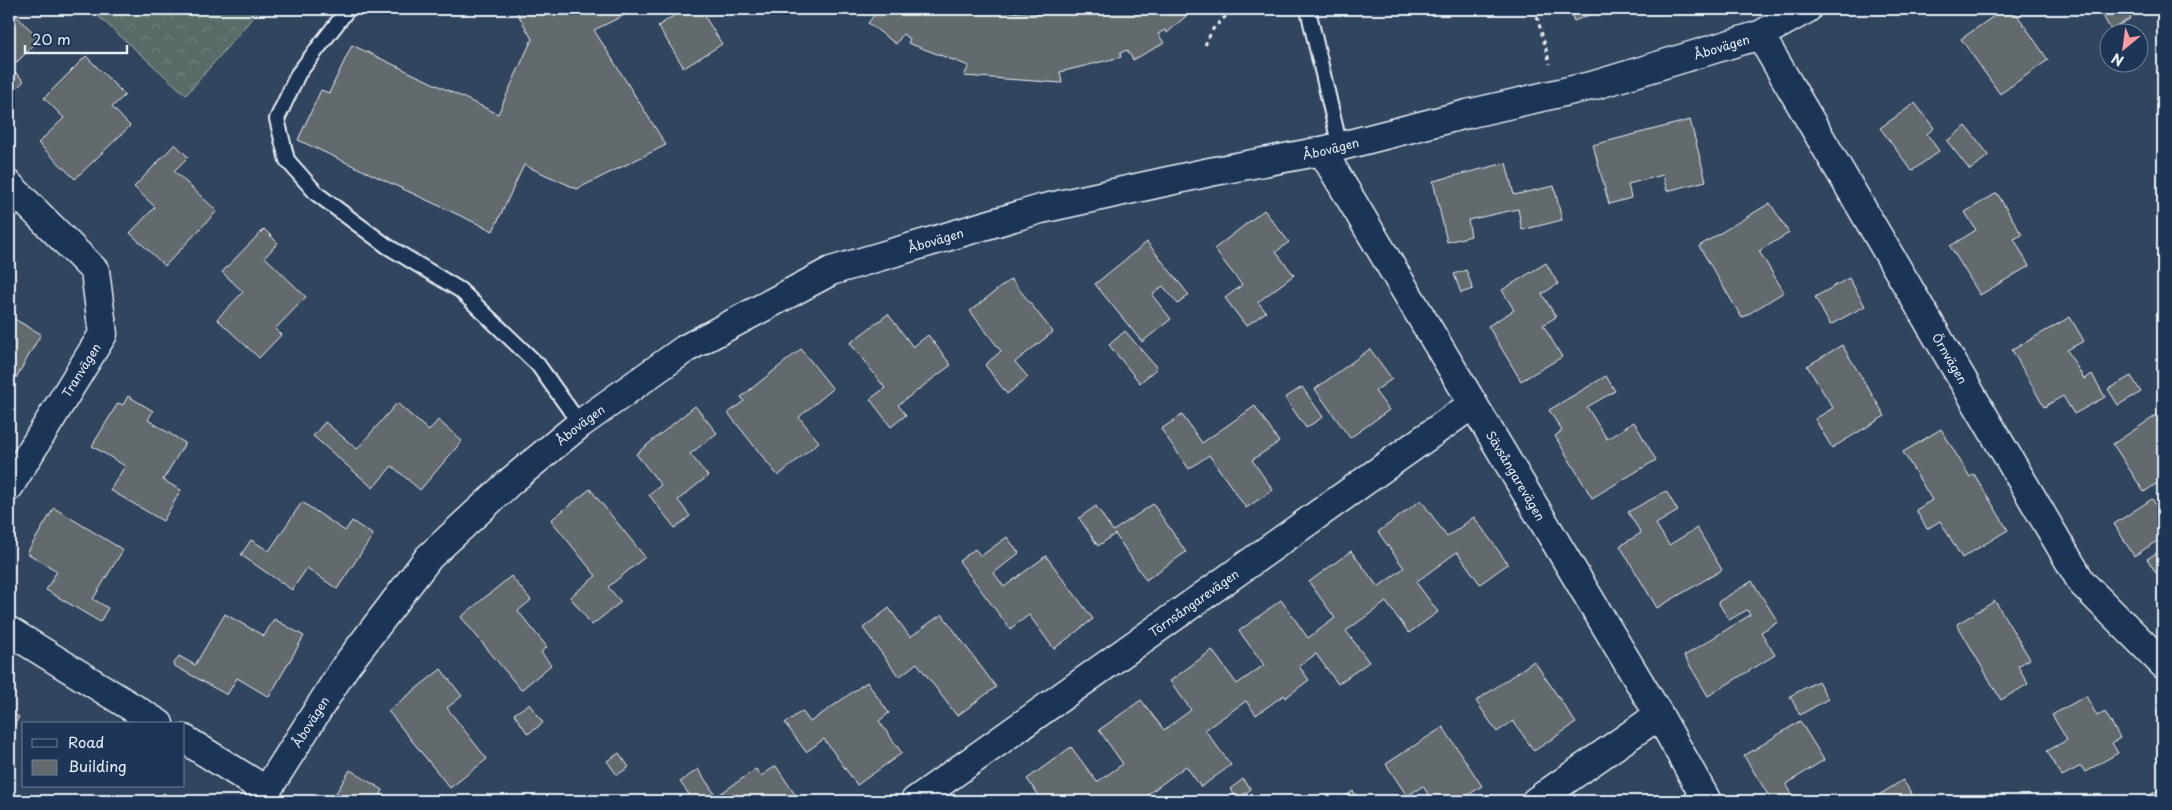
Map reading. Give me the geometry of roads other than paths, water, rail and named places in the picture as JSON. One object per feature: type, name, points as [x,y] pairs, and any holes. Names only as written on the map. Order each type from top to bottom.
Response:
[{"type":"street","name":"Åbovägen","points":[[264,796],[346,667],[428,557],[511,480],[580,424],[686,349],[831,271],[1040,209],[1210,172],[1331,149],[1595,85],[1760,35],[1807,9]]},
{"type":"street","name":"Örnvägen","points":[[1760,35],[2082,583],[2163,664]]},
{"type":"street","name":"Sävsångarevägen","points":[[1331,149],[1473,404],[1659,715],[1707,801]]},
{"type":"street","name":"Tranvägen","points":[[9,185],[95,271],[103,334],[9,486]]},
{"type":"street","name":"Törnsångarevägen","points":[[915,801],[1473,404]]},
{"type":"street","points":[[9,631],[156,722]]},
{"type":"street","points":[[1536,801],[1659,715]]},
{"type":"street","points":[[185,740],[264,796]]},
{"type":"lane","points":[[348,9],[298,74],[277,119],[287,160],[317,194],[387,246],[460,290],[538,365],[580,424]]},
{"type":"lane","points":[[1309,14],[1331,149]]}]
